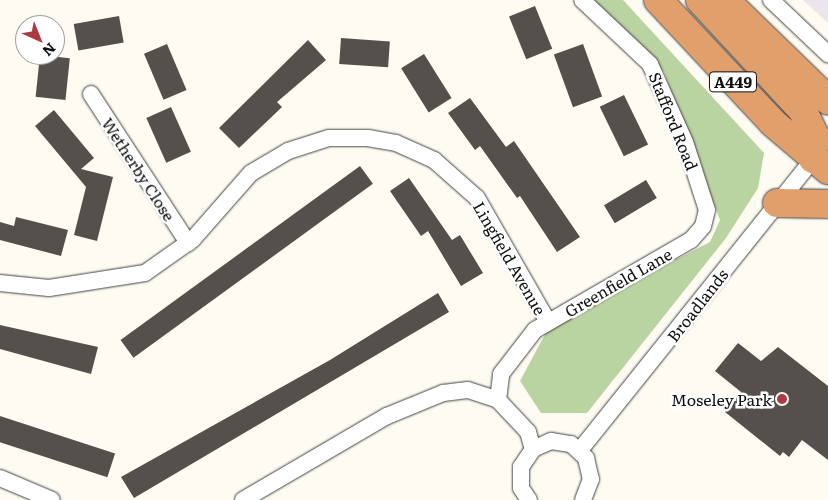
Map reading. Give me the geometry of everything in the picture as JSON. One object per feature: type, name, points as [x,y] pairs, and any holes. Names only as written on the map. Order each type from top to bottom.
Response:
[{"type":"highway","name":"A449","points":[[658,0],[823,156]]},
{"type":"highway","points":[[700,0],[803,110],[823,156]]},
{"type":"highway","points":[[725,0],[828,100]]},
{"type":"highway","points":[[776,204],[828,204]]},
{"type":"street","name":"Stafford Road","points":[[582,0],[650,64],[685,142],[707,210]]},
{"type":"street","points":[[771,0],[828,54]]},
{"type":"street","name":"Wetherby Close","points":[[91,94],[188,244]]},
{"type":"street","name":"Lingfield Avenue","points":[[0,283],[49,288],[145,273],[188,244],[251,173],[288,152],[329,138],[396,143],[434,160],[476,198],[548,322]]},
{"type":"street","name":"Broadlands","points":[[580,450],[776,204],[823,156]]},
{"type":"street","name":"Greenfield Lane","points":[[498,400],[501,374],[524,340],[548,322],[691,240],[703,226],[707,210]]},
{"type":"street","points":[[243,500],[416,401],[468,390],[498,400],[528,432],[533,449]]},
{"type":"street","points":[[529,500],[519,477],[533,449],[551,441],[580,450],[591,479],[583,500]]},
{"type":"street","points":[[0,478],[52,500]]},
{"type":"shaded area","points":[[803,0],[828,0],[828,23]]},
{"type":"green space","points":[[587,0],[623,0],[764,153],[758,188],[726,238],[587,413],[541,413],[520,381],[550,325],[710,242],[720,220],[664,72]]},
{"type":"building","points":[[535,6],[552,49],[526,59],[509,16]]},
{"type":"building","points":[[119,16],[124,43],[78,51],[74,24]]},
{"type":"building","points":[[341,38],[390,41],[388,67],[339,64]]},
{"type":"building","points":[[308,40],[326,60],[277,102],[282,107],[239,148],[219,128]]},
{"type":"building","points":[[167,44],[187,90],[164,100],[144,54]]},
{"type":"building","points":[[583,44],[602,97],[573,107],[554,55]]},
{"type":"building","points":[[424,54],[452,98],[429,112],[401,68]]},
{"type":"building","points":[[65,58],[70,58],[65,100],[36,97],[39,65],[65,65]]},
{"type":"building","points":[[624,95],[648,144],[624,156],[600,107]]},
{"type":"building","points":[[470,98],[506,147],[514,141],[580,237],[557,252],[520,196],[517,198],[480,146],[475,150],[448,113]]},
{"type":"building","points":[[171,107],[191,152],[166,163],[146,118]]},
{"type":"building","points":[[54,110],[94,158],[81,169],[113,177],[97,241],[74,235],[86,187],[35,126]]},
{"type":"building","points":[[360,166],[373,184],[133,358],[121,340]]},
{"type":"building","points":[[409,178],[452,240],[460,235],[483,273],[461,286],[428,231],[421,236],[390,191]]},
{"type":"building","points":[[646,180],[657,198],[615,223],[604,205]]},
{"type":"building","points":[[16,217],[68,230],[61,256],[0,240],[0,222],[14,226]]},
{"type":"building","points":[[438,293],[449,312],[134,498],[121,477],[330,360]]},
{"type":"building","points":[[0,325],[98,347],[91,374],[0,349]]},
{"type":"building","name":"Moseley Park","points":[[738,343],[761,361],[778,347],[828,386],[828,460],[802,440],[789,457],[783,452],[780,456],[725,412],[741,392],[715,371]]},
{"type":"building","points":[[0,416],[115,453],[107,477],[0,442]]},
{"type":"place","name":"Moseley Park","points":[[782,399]]}]
